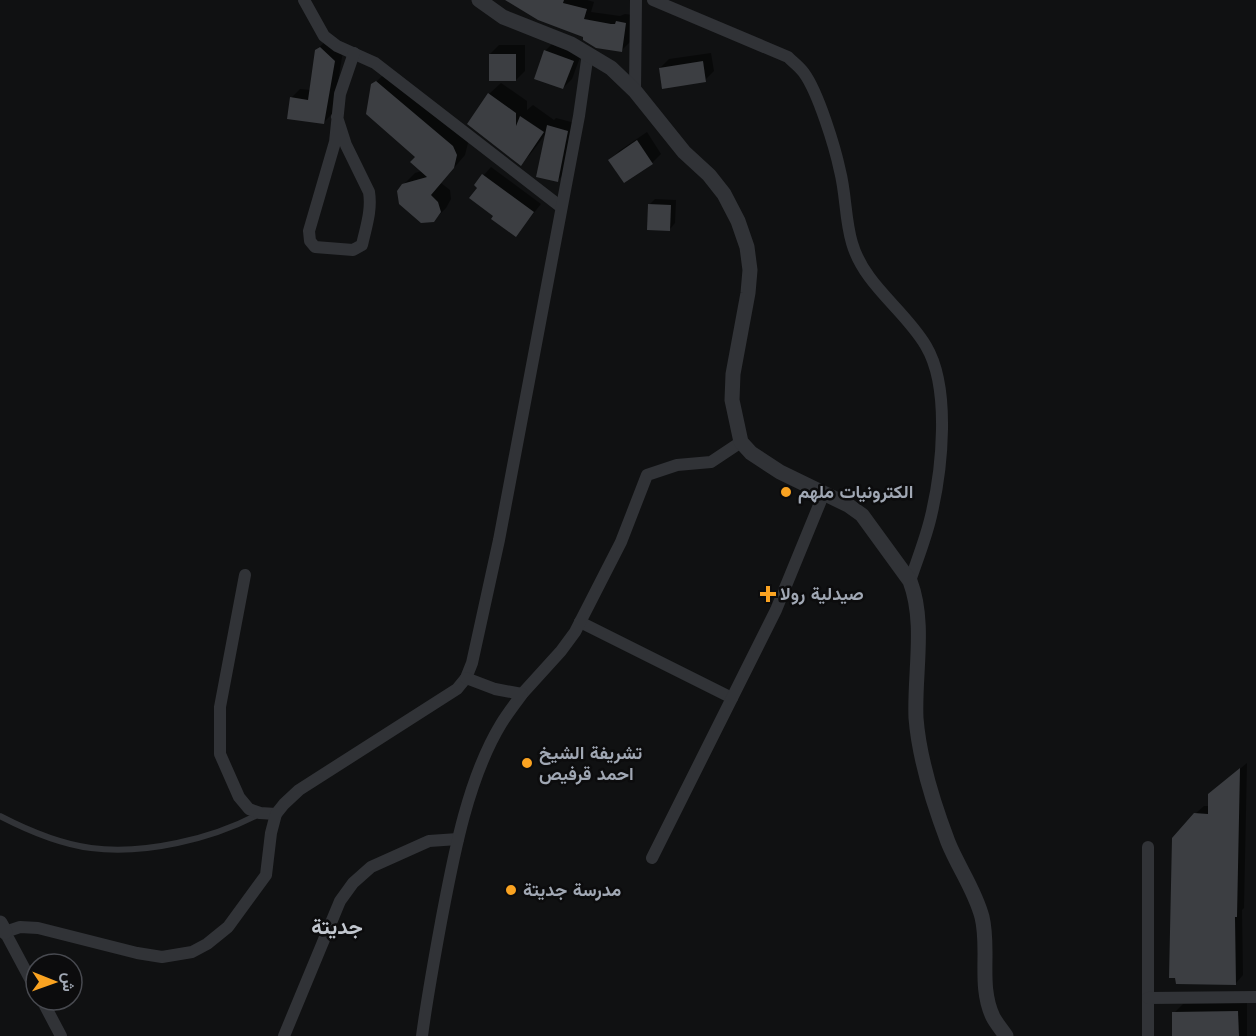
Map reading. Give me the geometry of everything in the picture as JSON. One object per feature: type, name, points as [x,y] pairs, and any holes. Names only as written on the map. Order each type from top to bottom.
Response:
[{"type":"street","points":[[304,0],[324,36],[337,46],[375,63],[561,207]]},
{"type":"street","points":[[479,0],[503,17],[571,44],[611,69],[635,91],[684,152],[709,175],[724,194],[738,221],[747,247],[750,270],[732,400],[741,442],[751,453],[780,472],[824,493],[862,515],[910,581],[914,592],[917,623],[916,718],[921,748],[929,784],[948,843],[972,889],[982,918],[987,994],[993,1016],[1006,1036]]},
{"type":"street","points":[[635,91],[636,0]]},
{"type":"street","points":[[654,0],[788,57],[805,73],[818,99],[841,171],[852,242],[859,262],[926,345],[936,366],[940,385],[942,422],[938,479],[931,518],[910,581]]},
{"type":"street","points":[[337,117],[346,145],[369,192],[369,214],[362,245],[353,250],[315,247],[310,241],[309,231],[335,142],[337,117],[340,94],[354,53]]},
{"type":"street","points":[[24,967],[3,928],[38,928],[162,957],[192,952],[207,944],[228,927],[266,875],[271,833],[276,814],[284,804],[299,790],[457,689],[466,678],[473,657],[499,540],[588,53]]},
{"type":"street","points":[[422,1036],[458,839],[468,803],[500,725],[522,694],[561,651],[580,622],[621,542],[647,475],[677,465],[711,462],[741,442]]},
{"type":"street","points":[[652,858],[776,610],[824,493]]},
{"type":"street","points":[[245,575],[220,707],[220,754],[239,797],[249,809],[260,813],[276,814]]},
{"type":"street","points":[[580,622],[732,698]]},
{"type":"street","points":[[466,678],[495,689],[522,694]]},
{"type":"street","points":[[284,1036],[340,901],[353,883],[371,867],[408,849],[429,841],[458,839]]},
{"type":"street","points":[[1148,847],[1148,1036]]},
{"type":"street","points":[[1148,998],[1256,997]]},
{"type":"street","points":[[48,1012],[61,1036]]},
{"type":"lane","points":[[0,816],[60,840],[90,848],[120,849],[195,839],[237,825],[260,813]]},
{"type":"building","points":[[505,0],[564,0],[563,3],[587,9],[584,19],[611,24],[615,24],[616,21],[626,23],[622,52],[596,48],[583,40],[583,37],[538,20]]},
{"type":"building","points":[[320,47],[335,61],[324,124],[287,119],[290,97],[308,100],[315,50]]},
{"type":"building","points":[[544,50],[574,61],[563,89],[534,79]]},
{"type":"building","points":[[489,54],[516,54],[516,81],[489,81]]},
{"type":"building","points":[[703,61],[706,82],[662,89],[659,68]]},
{"type":"building","points":[[376,81],[453,146],[457,155],[454,168],[431,195],[438,202],[441,212],[434,222],[421,223],[399,204],[397,191],[402,184],[427,177],[410,162],[415,157],[366,114],[371,84]]},
{"type":"building","points":[[488,93],[516,113],[516,126],[520,116],[544,132],[521,166],[467,124]]},
{"type":"building","points":[[547,125],[568,131],[558,182],[536,177]]},
{"type":"building","points":[[637,140],[653,164],[624,183],[608,160]]},
{"type":"building","points":[[482,174],[534,212],[516,237],[491,219],[493,216],[469,198],[477,188],[474,185]]},
{"type":"building","points":[[648,204],[671,205],[670,231],[647,230]]},
{"type":"building","points":[[1240,768],[1237,917],[1235,917],[1236,985],[1176,984],[1175,978],[1169,978],[1172,838],[1194,813],[1208,814],[1208,794]]},
{"type":"building","points":[[1238,1011],[1239,1036],[1172,1036],[1172,1012]]},
{"type":"place","name":"الكترونيات ملهم","points":[[786,492]]},
{"type":"place","name":"صيدلية رولا","points":[[768,594]]},
{"type":"place","name":"تشريفة الشيخ احمد قرفيص","points":[[527,763]]},
{"type":"place","name":"مدرسة جديتة","points":[[511,890]]},
{"type":"district","name":"جديتة","points":[[337,927]]}]
